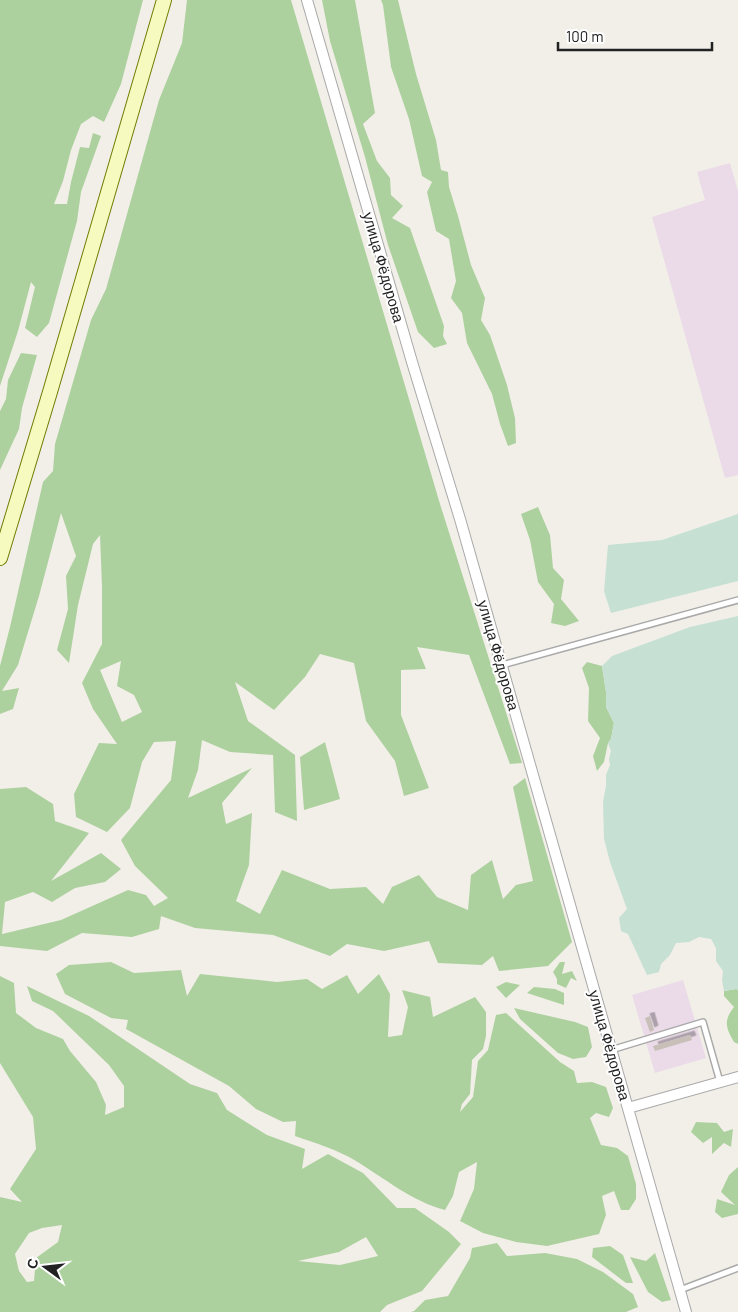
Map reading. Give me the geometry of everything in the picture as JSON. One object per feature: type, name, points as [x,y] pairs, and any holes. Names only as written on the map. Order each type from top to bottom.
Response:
[{"type":"main road","points":[[0,558],[164,0]]},
{"type":"street","name":"улица Фёдорова","points":[[307,0],[412,362],[460,519],[686,1312]]},
{"type":"street","points":[[628,1108],[738,1078]]},
{"type":"lane","points":[[502,665],[738,600]]},
{"type":"lane","points":[[611,1050],[703,1022],[721,1082]]},
{"type":"lane","points":[[680,1290],[738,1268]]},
{"type":"shaded area","points":[[730,163],[738,191],[738,475],[725,478],[652,217],[705,200],[697,172]]},
{"type":"shaded area","points":[[683,980],[706,1058],[655,1073],[632,995]]},
{"type":"green space","points":[[0,0],[143,0],[121,84],[104,122],[93,116],[81,124],[54,204],[67,204],[80,147],[89,148],[93,133],[101,136],[81,192],[77,221],[49,323],[37,337],[25,328],[35,287],[31,282],[18,331],[0,386]]},
{"type":"green space","points":[[187,0],[291,0],[440,504],[522,763],[510,764],[469,655],[417,647],[426,669],[401,670],[401,715],[429,788],[404,796],[395,761],[366,721],[354,663],[320,654],[305,677],[274,710],[235,682],[248,721],[295,755],[297,821],[275,812],[273,755],[230,752],[202,740],[198,770],[188,798],[252,768],[222,803],[226,824],[252,813],[249,865],[236,901],[260,914],[282,870],[330,889],[366,887],[383,904],[392,887],[419,875],[437,897],[468,910],[471,875],[492,860],[503,899],[516,885],[533,881],[513,787],[525,778],[572,942],[548,966],[499,971],[493,956],[482,965],[438,963],[429,941],[384,951],[347,944],[330,956],[273,935],[195,928],[161,916],[159,929],[132,937],[82,933],[47,951],[0,946],[0,789],[26,787],[53,804],[55,821],[89,833],[51,881],[101,853],[121,869],[105,882],[75,888],[52,902],[33,892],[5,902],[2,934],[61,920],[128,890],[146,895],[154,906],[168,898],[135,866],[121,840],[171,780],[176,741],[154,742],[142,762],[130,808],[107,832],[76,817],[74,794],[99,743],[117,744],[93,709],[82,683],[102,644],[100,535],[93,544],[78,605],[69,663],[57,650],[68,609],[66,576],[76,556],[61,513],[18,665],[2,691],[19,688],[13,709],[0,714],[0,666],[43,482],[53,471],[55,444],[91,320],[106,289],[159,100],[182,43]],"holes":[[[121,661],[117,686],[134,695],[142,712],[122,722],[100,670]]]},
{"type":"green space","points":[[322,0],[355,0],[375,113],[363,124],[377,161],[390,178],[391,195],[403,206],[392,218],[410,228],[444,326],[443,336],[447,344],[434,348],[418,332],[388,245],[365,157],[330,41]]},
{"type":"green space","points":[[381,0],[398,0],[416,74],[436,140],[441,170],[448,172],[449,187],[471,265],[485,298],[481,320],[490,335],[507,385],[515,418],[516,443],[508,446],[492,394],[467,343],[462,313],[451,298],[456,281],[449,239],[436,231],[427,192],[432,182],[422,176],[409,119],[391,67]]},
{"type":"green space","points":[[21,353],[37,355],[22,408],[19,429],[0,470],[0,411],[6,399],[8,380]]},
{"type":"green space","points":[[538,507],[550,535],[553,568],[564,580],[561,599],[579,621],[565,626],[551,623],[554,604],[538,582],[530,540],[521,514]]},
{"type":"green space","points":[[738,514],[738,581],[611,613],[604,591],[608,545],[662,540]]},
{"type":"green space","points":[[738,616],[738,990],[724,991],[723,971],[716,961],[716,948],[711,939],[699,937],[689,942],[676,943],[670,955],[661,964],[659,972],[647,975],[628,934],[621,931],[619,918],[627,909],[604,839],[603,802],[611,751],[608,743],[611,739],[614,723],[606,707],[602,666],[612,656],[690,627]]},
{"type":"green space","points":[[587,662],[602,666],[606,707],[614,723],[604,762],[597,771],[593,756],[600,738],[588,721],[589,688],[582,668]]},
{"type":"green space","points":[[325,742],[340,799],[304,810],[300,757]]},
{"type":"green space","points":[[111,962],[134,973],[181,970],[187,996],[200,974],[277,982],[307,979],[322,989],[347,975],[358,994],[379,974],[390,994],[388,1037],[402,1035],[408,1007],[402,990],[430,997],[433,1017],[475,997],[486,1012],[486,1036],[483,1049],[472,1060],[470,1094],[462,1104],[460,1112],[473,1097],[478,1061],[488,1050],[496,1015],[506,1013],[560,1062],[574,1071],[577,1083],[592,1082],[606,1087],[613,1108],[609,1117],[596,1113],[590,1118],[601,1145],[617,1148],[628,1156],[636,1184],[636,1199],[629,1210],[621,1210],[614,1191],[602,1196],[606,1215],[599,1234],[547,1246],[516,1242],[483,1233],[460,1221],[474,1189],[477,1162],[459,1172],[453,1196],[445,1210],[433,1206],[399,1189],[349,1157],[295,1136],[296,1121],[283,1122],[256,1109],[229,1086],[126,1029],[128,1020],[111,1018],[65,994],[56,974],[69,965]]},
{"type":"green space","points":[[560,962],[565,962],[562,974],[572,971],[577,981],[571,978],[566,988],[557,984],[557,979],[553,972]]},
{"type":"green space","points":[[0,976],[14,983],[16,1013],[36,1028],[63,1039],[70,1051],[96,1082],[106,1105],[105,1115],[124,1107],[124,1086],[109,1065],[53,1011],[32,1001],[27,986],[89,1016],[190,1084],[217,1093],[227,1110],[267,1135],[305,1149],[302,1169],[328,1154],[363,1173],[397,1208],[415,1208],[449,1232],[461,1244],[422,1291],[387,1305],[380,1312],[0,1312],[0,1197],[22,1202],[10,1189],[36,1149],[33,1117],[0,1063]],"holes":[[[62,1225],[58,1242],[36,1258],[34,1281],[27,1282],[19,1271],[15,1254],[29,1233],[42,1228]],[[366,1237],[378,1256],[340,1265],[298,1261],[339,1252]]]},
{"type":"green space","points":[[506,982],[520,985],[506,998],[496,987]]},
{"type":"green space","points":[[534,987],[555,989],[564,993],[564,1005],[527,993]]},
{"type":"green space","points":[[738,990],[738,1044],[734,1042],[729,1033],[727,1024],[728,1016],[734,1007],[724,996],[724,991]]},
{"type":"green space","points":[[514,1008],[575,1022],[588,1027],[592,1047],[586,1057],[573,1059],[558,1053],[520,1019]]},
{"type":"green space","points":[[696,1122],[717,1123],[724,1132],[733,1129],[731,1147],[724,1143],[712,1154],[712,1137],[703,1143],[691,1132]]},
{"type":"green space","points":[[738,1167],[738,1214],[722,1218],[715,1212],[717,1199],[735,1205],[721,1192],[729,1175]]},
{"type":"green space","points":[[497,1243],[507,1256],[545,1253],[577,1259],[603,1272],[633,1294],[638,1307],[626,1312],[411,1312],[425,1300],[448,1296],[470,1258],[472,1248]]},
{"type":"green space","points":[[610,1246],[623,1255],[633,1283],[626,1283],[592,1257],[593,1248]]},
{"type":"green space","points":[[655,1253],[671,1300],[662,1302],[648,1292],[630,1257],[646,1261]]},
{"type":"building","points":[[650,1016],[654,1030],[650,1032],[645,1018]]},
{"type":"building","points":[[690,1035],[692,1040],[655,1051],[653,1046]]}]
